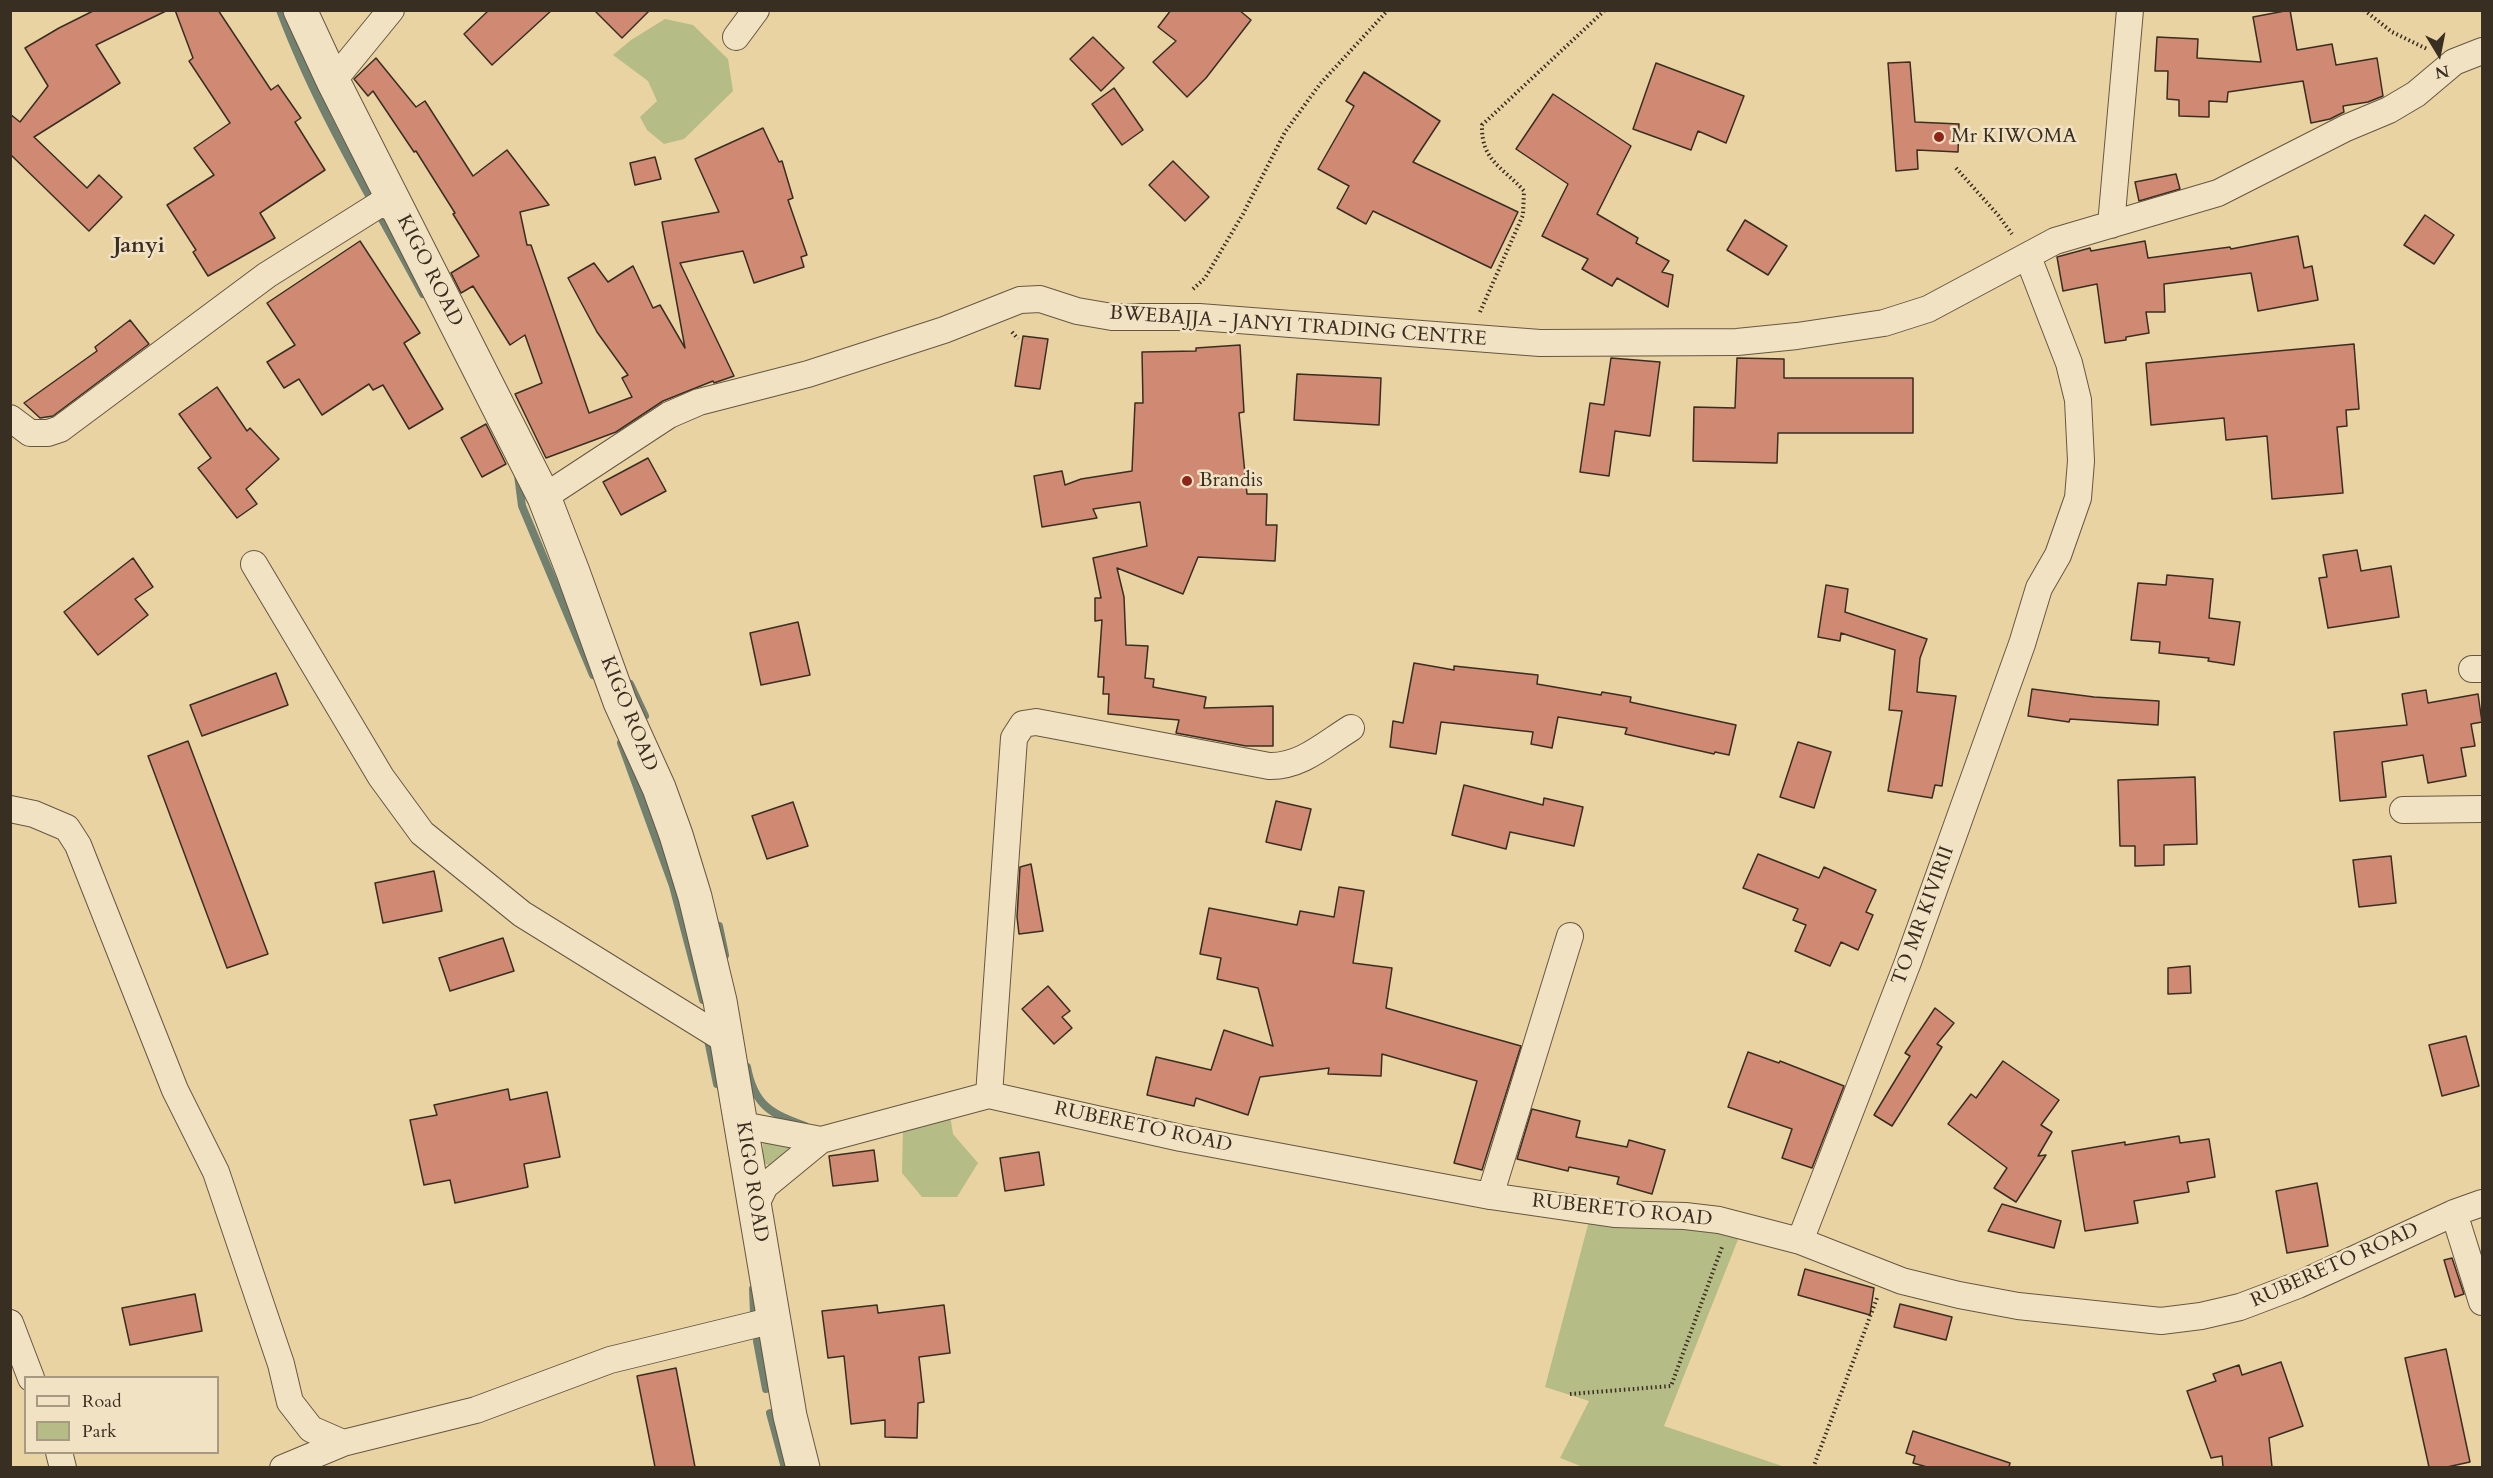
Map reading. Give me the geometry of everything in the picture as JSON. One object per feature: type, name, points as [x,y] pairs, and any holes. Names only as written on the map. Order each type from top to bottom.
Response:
[{"type":"street","name":"KIGO ROAD","points":[[300,10],[333,81],[544,497],[620,702],[676,835],[695,897],[720,1001],[790,1416],[803,1467]]},
{"type":"street","points":[[333,81],[391,10]]},
{"type":"street","points":[[736,37],[756,10]]},
{"type":"street","points":[[2111,225],[2130,10]]},
{"type":"street","name":"BWEBAJJA - JANYI TRADING CENTRE","points":[[544,497],[669,415],[699,402],[808,374],[944,330],[1020,300],[1040,299],[1077,311],[1112,318],[1211,318],[1540,343],[1713,342],[1808,334],[1884,323],[1928,309],[2055,241],[2187,204],[2260,174],[2346,128],[2389,110],[2416,94],[2454,62],[2482,51]]},
{"type":"street","points":[[10,418],[30,433],[48,433],[60,429],[267,275],[380,204],[397,208]]},
{"type":"street","name":"TO MR KIVIRII","points":[[1800,1241],[1912,951],[2022,644],[2039,588],[2058,555],[2078,498],[2081,461],[2078,400],[2069,363],[2028,257]]},
{"type":"street","points":[[254,564],[381,777],[422,833],[522,914],[727,1041]]},
{"type":"street","points":[[989,1095],[1014,738],[1023,724],[1036,722],[1269,766],[1285,767],[1296,763],[1351,728]]},
{"type":"street","points":[[10,809],[34,814],[67,828],[78,845],[175,1090],[216,1172],[281,1364],[290,1402],[311,1429],[343,1443]]},
{"type":"street","points":[[2403,810],[2482,809]]},
{"type":"street","points":[[1490,1196],[1570,936]]},
{"type":"street","name":"RUBERETO ROAD","points":[[742,1125],[820,1140],[989,1095],[1181,1138],[1490,1196],[1614,1214],[1685,1216],[1731,1224],[1800,1241],[1886,1275],[1959,1295],[2019,1306],[2161,1321],[2201,1316],[2241,1307],[2298,1286],[2454,1213],[2482,1203]]},
{"type":"street","points":[[755,1206],[765,1186],[820,1140]]},
{"type":"street","points":[[2454,1213],[2482,1302]]},
{"type":"street","points":[[283,1467],[343,1443],[476,1410],[610,1360],[774,1320]]},
{"type":"street","points":[[10,1323],[31,1376]]},
{"type":"path","points":[[1161,318],[1205,278],[1243,214],[1285,132],[1320,84],[1388,10]]},
{"type":"path","points":[[1469,338],[1523,215],[1524,191],[1492,160],[1483,147],[1482,125],[1605,10]]},
{"type":"path","points":[[2364,10],[2392,32],[2454,62]]},
{"type":"path","points":[[1956,168],[1998,215],[2028,257]]},
{"type":"path","points":[[1570,1394],[1671,1386],[1731,1224]]},
{"type":"path","points":[[1813,1467],[1886,1275]]},
{"type":"green space","points":[[665,19],[693,25],[728,59],[733,91],[684,139],[664,144],[647,130],[640,117],[657,101],[648,81],[613,55],[631,40]]},
{"type":"green space","points":[[950,1115],[953,1134],[978,1163],[957,1197],[922,1197],[902,1173],[903,1128]]},
{"type":"green space","points":[[763,1132],[808,1144],[771,1167],[763,1162]]},
{"type":"green space","points":[[1589,1221],[1701,1225],[1739,1237],[1664,1426],[1785,1467],[1583,1467],[1560,1458],[1589,1401],[1545,1387]]},
{"type":"building","points":[[95,10],[168,10],[96,45],[120,83],[34,137],[87,188],[99,175],[122,197],[89,231],[10,154],[10,114],[20,122],[48,86],[25,48]]},
{"type":"building","points":[[175,10],[218,10],[271,90],[278,85],[301,118],[295,122],[325,170],[260,213],[275,238],[208,276],[193,252],[196,250],[167,205],[214,175],[194,148],[230,123],[189,61],[193,58]]},
{"type":"building","points":[[489,10],[552,10],[492,65],[464,34]]},
{"type":"building","points":[[594,10],[650,10],[622,38]]},
{"type":"building","points":[[1171,10],[1239,10],[1251,20],[1206,78],[1187,97],[1153,62],[1176,41],[1158,27]]},
{"type":"building","points":[[2290,10],[2297,50],[2332,44],[2336,65],[2377,58],[2383,96],[2368,102],[2343,106],[2344,112],[2330,119],[2311,123],[2303,81],[2228,92],[2227,102],[2209,101],[2209,117],[2179,116],[2179,100],[2167,99],[2168,71],[2155,71],[2157,37],[2198,39],[2197,58],[2261,62],[2253,17]]},
{"type":"building","points":[[1093,37],[1124,68],[1101,91],[1070,59]]},
{"type":"building","points":[[376,58],[416,107],[425,101],[473,176],[507,150],[549,205],[520,212],[527,245],[531,245],[589,413],[632,397],[622,378],[628,375],[597,332],[568,278],[594,263],[608,282],[633,266],[653,308],[660,305],[685,348],[662,222],[719,212],[695,159],[763,128],[779,162],[782,161],[793,198],[788,200],[807,255],[801,257],[804,267],[754,283],[743,251],[680,263],[734,376],[714,383],[713,381],[663,401],[616,432],[546,458],[515,394],[542,383],[525,335],[510,345],[473,286],[461,293],[451,273],[479,256],[416,151],[414,152],[373,91],[368,96],[354,79]]},
{"type":"building","points":[[1910,62],[1915,122],[1959,124],[1958,152],[1917,150],[1918,169],[1896,171],[1888,63]]},
{"type":"building","points":[[1656,63],[1744,96],[1726,143],[1698,131],[1691,150],[1633,129]]},
{"type":"building","points":[[1364,72],[1440,121],[1413,162],[1518,212],[1491,268],[1373,211],[1366,224],[1337,208],[1349,186],[1318,169],[1354,106],[1346,101]]},
{"type":"building","points":[[1114,88],[1143,130],[1122,145],[1092,104]]},
{"type":"building","points":[[1553,94],[1631,146],[1597,214],[1638,238],[1636,243],[1669,261],[1662,272],[1673,275],[1668,307],[1617,278],[1612,286],[1582,269],[1588,259],[1542,236],[1568,184],[1516,149]]},
{"type":"building","points":[[655,157],[661,179],[635,185],[630,163]]},
{"type":"building","points":[[1173,161],[1209,197],[1185,221],[1149,185]]},
{"type":"building","points":[[2176,174],[2180,189],[2139,201],[2135,182]]},
{"type":"building","points":[[2425,215],[2454,235],[2434,264],[2404,245]]},
{"type":"building","points":[[1745,220],[1787,246],[1768,275],[1727,250]]},
{"type":"building","points":[[2298,236],[2304,268],[2312,266],[2318,300],[2258,311],[2251,273],[2164,284],[2165,312],[2146,312],[2149,333],[2105,343],[2097,284],[2063,291],[2057,257],[2090,248],[2091,251],[2145,241],[2148,258],[2230,247],[2231,249]]},
{"type":"building","points":[[360,241],[420,333],[404,343],[443,409],[409,429],[383,385],[373,390],[369,384],[322,415],[299,379],[284,388],[267,362],[295,345],[267,303]]},
{"type":"building","points":[[130,320],[149,344],[53,416],[40,418],[24,403],[97,351],[95,347]]},
{"type":"building","points":[[1023,336],[1048,339],[1040,389],[1015,386]]},
{"type":"building","points":[[2354,344],[2359,409],[2346,410],[2347,426],[2337,427],[2343,493],[2272,499],[2267,436],[2226,440],[2224,418],[2151,425],[2146,363]]},
{"type":"building","points":[[1240,345],[1244,412],[1239,413],[1247,494],[1267,494],[1266,525],[1277,525],[1275,561],[1198,557],[1183,594],[1117,568],[1124,597],[1126,645],[1148,646],[1145,678],[1154,679],[1153,687],[1206,697],[1204,708],[1273,706],[1273,746],[1246,746],[1176,733],[1179,720],[1108,714],[1109,694],[1103,694],[1104,677],[1098,677],[1102,620],[1095,621],[1095,598],[1101,598],[1093,558],[1147,546],[1140,502],[1093,509],[1097,518],[1042,527],[1034,476],[1062,471],[1065,485],[1081,479],[1132,471],[1135,403],[1143,403],[1142,352],[1196,351],[1196,348]]},
{"type":"building","points":[[1611,358],[1660,362],[1650,436],[1615,431],[1609,476],[1580,472],[1590,403],[1604,405]]},
{"type":"building","points":[[1737,358],[1784,359],[1784,378],[1913,378],[1913,433],[1778,433],[1777,463],[1693,461],[1694,407],[1735,408]]},
{"type":"building","points":[[1297,374],[1381,378],[1379,425],[1294,420]]},
{"type":"building","points":[[217,387],[247,431],[250,428],[279,459],[246,489],[257,504],[237,518],[198,468],[211,458],[179,414]]},
{"type":"building","points":[[486,424],[506,464],[482,477],[461,438]]},
{"type":"building","points":[[648,458],[666,491],[621,515],[603,482]]},
{"type":"building","points":[[2357,550],[2361,571],[2391,566],[2399,617],[2328,628],[2319,578],[2327,577],[2323,555]]},
{"type":"building","points":[[133,558],[153,587],[135,599],[148,615],[98,655],[64,612]]},
{"type":"building","points":[[2167,575],[2213,579],[2209,618],[2240,622],[2234,665],[2208,661],[2209,658],[2159,653],[2160,642],[2131,640],[2138,583],[2166,585]]},
{"type":"building","points":[[1826,585],[1848,589],[1845,612],[1927,639],[1920,658],[1917,692],[1956,696],[1942,786],[1935,785],[1932,798],[1888,791],[1902,711],[1889,710],[1895,650],[1841,633],[1840,641],[1818,637]]},
{"type":"building","points":[[798,622],[810,675],[761,685],[750,633]]},
{"type":"building","points":[[1414,663],[1454,670],[1454,666],[1538,675],[1537,684],[1601,695],[1602,692],[1631,697],[1630,702],[1736,725],[1729,755],[1715,752],[1714,754],[1625,734],[1627,728],[1558,717],[1552,748],[1531,744],[1533,732],[1441,722],[1436,754],[1390,747],[1393,721],[1403,723]]},
{"type":"building","points":[[276,673],[288,705],[202,736],[190,705]]},
{"type":"building","points":[[2032,689],[2094,697],[2159,701],[2158,725],[2070,719],[2069,722],[2028,716]]},
{"type":"building","points":[[2426,690],[2428,703],[2478,694],[2482,722],[2471,724],[2475,746],[2461,748],[2466,776],[2428,783],[2423,755],[2382,762],[2386,797],[2340,801],[2334,732],[2407,725],[2402,694]]},
{"type":"building","points":[[188,741],[268,954],[227,968],[148,756]]},
{"type":"building","points":[[1798,742],[1831,752],[1814,808],[1780,797]]},
{"type":"building","points":[[2195,777],[2197,844],[2164,845],[2164,865],[2135,866],[2135,846],[2120,846],[2118,780]]},
{"type":"building","points":[[1464,785],[1543,805],[1544,798],[1583,807],[1574,846],[1510,832],[1506,849],[1452,835]]},
{"type":"building","points":[[1276,801],[1311,809],[1301,850],[1266,842]]},
{"type":"building","points":[[793,802],[808,846],[767,859],[752,816]]},
{"type":"building","points":[[1758,854],[1819,878],[1824,867],[1876,890],[1866,912],[1873,915],[1858,950],[1841,942],[1830,966],[1795,951],[1806,925],[1793,920],[1798,909],[1743,888]]},
{"type":"building","points":[[2391,856],[2396,903],[2359,907],[2353,860]]},
{"type":"building","points":[[1031,864],[1043,931],[1019,934],[1017,917],[1020,867]]},
{"type":"building","points":[[434,871],[442,911],[383,923],[375,883]]},
{"type":"building","points":[[1339,887],[1364,891],[1353,963],[1392,968],[1386,1008],[1521,1046],[1482,1170],[1454,1163],[1477,1081],[1382,1054],[1381,1076],[1328,1074],[1329,1068],[1260,1077],[1248,1115],[1196,1098],[1194,1106],[1147,1095],[1156,1057],[1211,1070],[1224,1030],[1273,1046],[1258,988],[1217,979],[1221,958],[1200,954],[1209,908],[1297,925],[1300,911],[1334,917]]},
{"type":"building","points":[[503,938],[514,971],[450,991],[439,958]]},
{"type":"building","points":[[2190,966],[2191,993],[2168,994],[2168,968]]},
{"type":"building","points":[[1048,986],[1070,1011],[1062,1017],[1072,1028],[1054,1044],[1022,1009]]},
{"type":"building","points":[[1935,1008],[1954,1023],[1937,1044],[1942,1047],[1892,1126],[1874,1115],[1910,1056],[1905,1053]]},
{"type":"building","points":[[2466,1036],[2479,1086],[2442,1096],[2429,1045]]},
{"type":"building","points":[[1748,1052],[1779,1063],[1780,1061],[1844,1086],[1812,1168],[1782,1158],[1792,1129],[1728,1107]]},
{"type":"building","points":[[2003,1061],[2059,1100],[2041,1125],[2052,1132],[2038,1156],[2046,1155],[2016,1202],[1994,1188],[2007,1168],[1948,1124],[1971,1094],[1976,1098]]},
{"type":"building","points":[[508,1089],[510,1100],[547,1092],[560,1157],[524,1164],[528,1187],[455,1203],[450,1180],[424,1185],[410,1120],[437,1115],[434,1105]]},
{"type":"building","points":[[1532,1109],[1580,1121],[1576,1137],[1627,1147],[1629,1140],[1665,1150],[1652,1194],[1617,1184],[1619,1177],[1569,1167],[1568,1171],[1517,1159]]},
{"type":"building","points":[[2179,1136],[2180,1143],[2209,1139],[2215,1177],[2187,1182],[2189,1192],[2134,1201],[2138,1223],[2085,1231],[2072,1151]]},
{"type":"building","points":[[874,1150],[878,1181],[833,1186],[829,1156]]},
{"type":"building","points":[[1039,1152],[1044,1185],[1005,1191],[1000,1158]]},
{"type":"building","points":[[2317,1183],[2328,1246],[2287,1253],[2276,1191]]},
{"type":"building","points":[[2002,1204],[2061,1221],[2054,1248],[1988,1231]]},
{"type":"building","points":[[2452,1258],[2464,1294],[2455,1297],[2444,1260]]},
{"type":"building","points":[[1805,1269],[1874,1288],[1870,1315],[1798,1295]]},
{"type":"building","points":[[195,1294],[202,1331],[130,1345],[122,1308]]},
{"type":"building","points":[[1900,1304],[1952,1317],[1946,1340],[1894,1327]]},
{"type":"building","points":[[877,1305],[878,1313],[944,1305],[950,1353],[919,1357],[924,1402],[918,1403],[917,1438],[885,1437],[885,1420],[851,1424],[844,1356],[828,1358],[822,1311]]},
{"type":"building","points":[[2446,1349],[2470,1462],[2447,1467],[2429,1467],[2405,1358]]},
{"type":"building","points":[[2281,1362],[2303,1426],[2269,1438],[2272,1467],[2223,1467],[2222,1456],[2211,1458],[2187,1391],[2216,1381],[2213,1374],[2239,1365],[2242,1375]]},
{"type":"building","points":[[676,1368],[695,1467],[655,1467],[637,1376]]},
{"type":"building","points":[[1913,1431],[2010,1463],[2009,1467],[1927,1467],[1913,1463],[1915,1456],[1906,1453]]},
{"type":"waterway","points":[[280,10],[328,119],[423,294]]},
{"type":"waterway","points":[[518,475],[522,506],[593,675]]},
{"type":"waterway","points":[[630,684],[645,716]]},
{"type":"waterway","points":[[621,743],[673,886],[703,1000]]},
{"type":"waterway","points":[[719,926],[725,955]]},
{"type":"waterway","points":[[707,1035],[717,1084]]},
{"type":"waterway","points":[[747,1067],[754,1091],[766,1107],[805,1126]]},
{"type":"waterway","points":[[753,1289],[754,1313]]},
{"type":"waterway","points":[[757,1341],[766,1389]]},
{"type":"waterway","points":[[770,1413],[785,1468]]},
{"type":"place","name":"Mr KIWOMA","points":[[1939,137]]},
{"type":"place","name":"Brandis","points":[[1187,481]]},
{"type":"district","name":"Janyi","points":[[139,247]]}]
